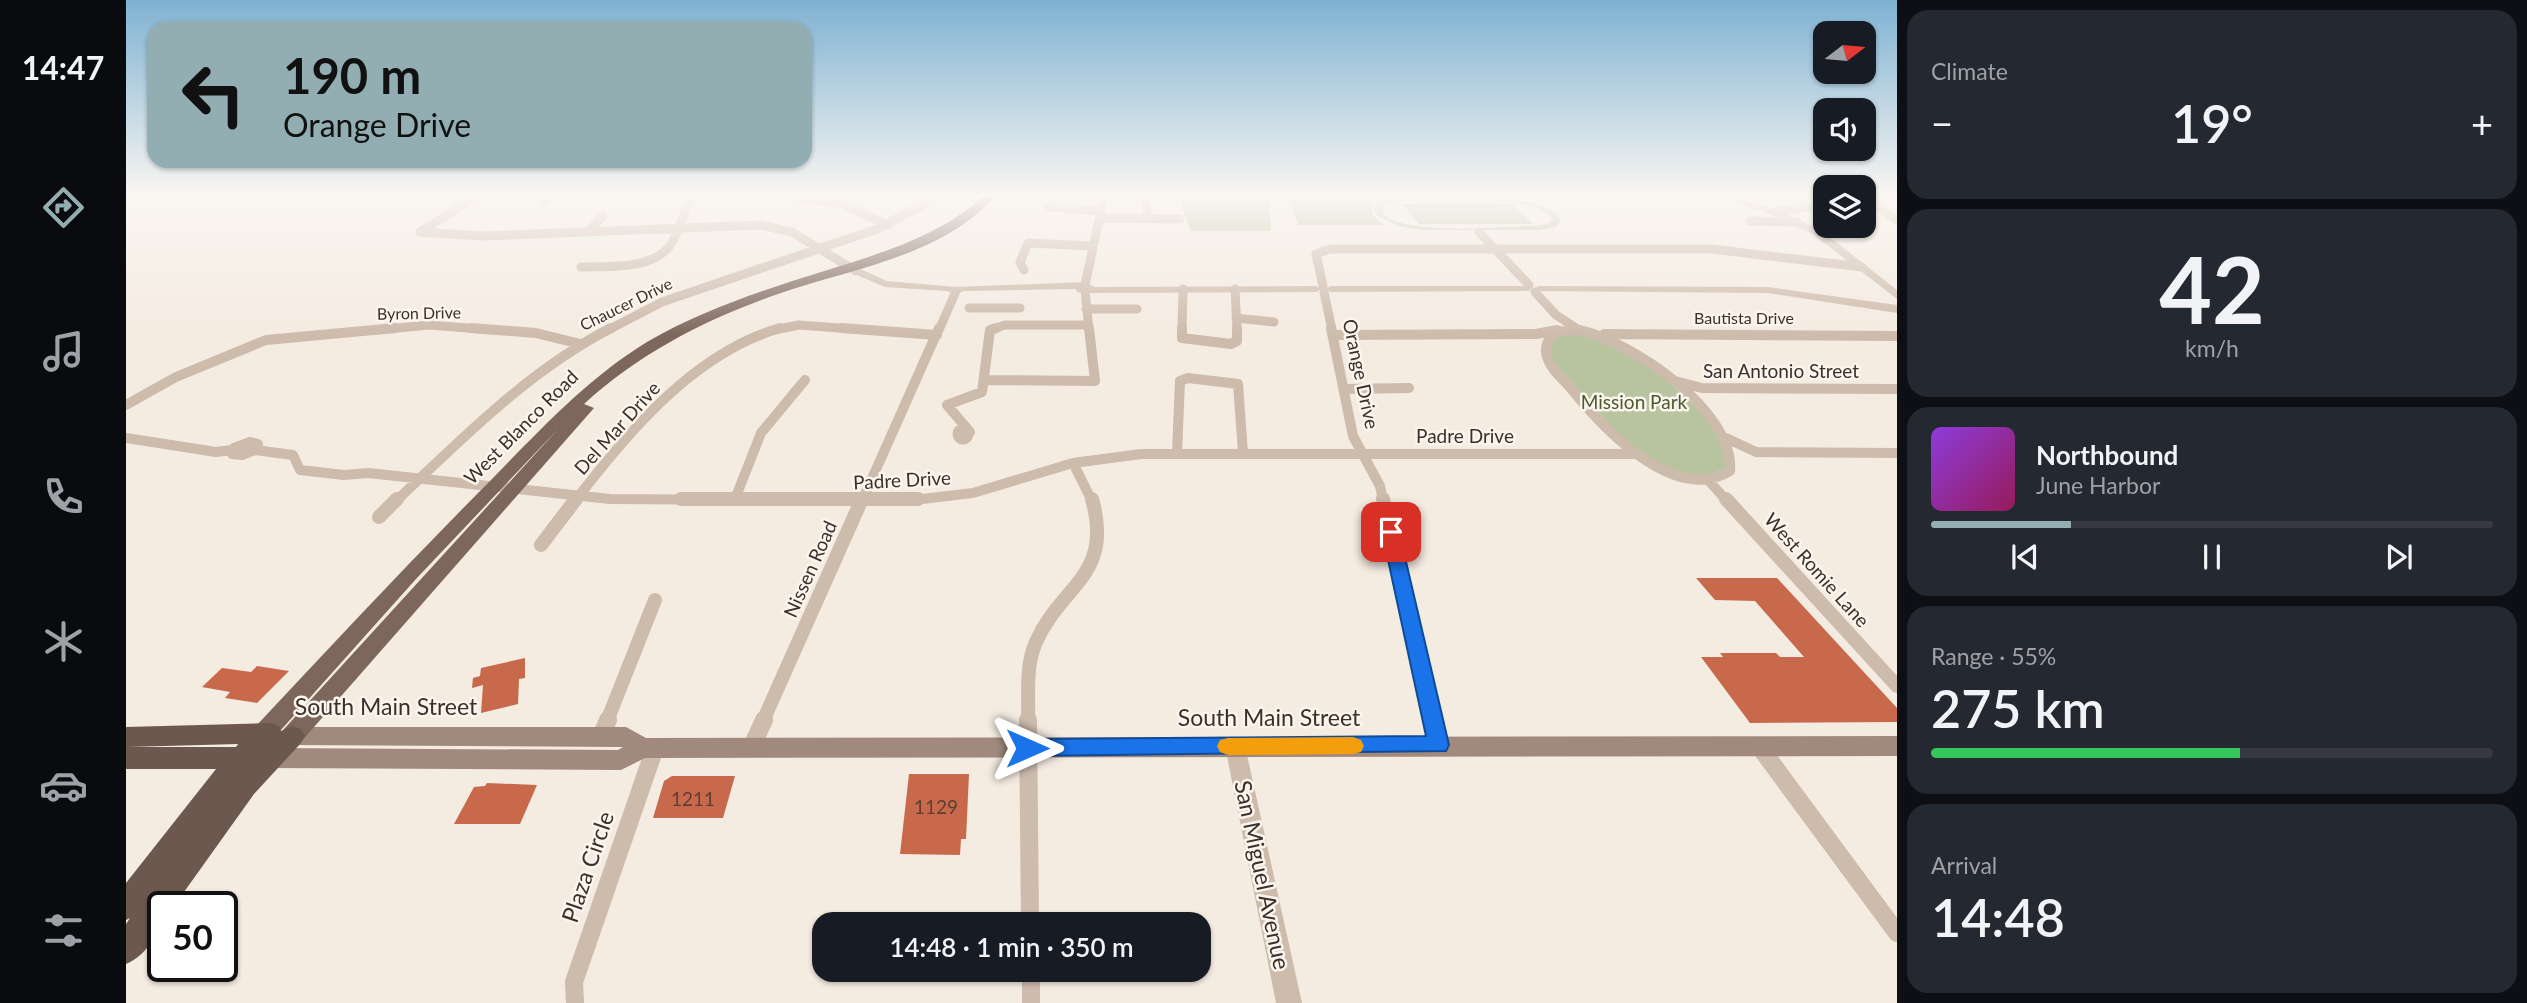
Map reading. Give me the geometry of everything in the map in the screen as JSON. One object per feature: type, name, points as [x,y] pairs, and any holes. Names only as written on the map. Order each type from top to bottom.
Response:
[{"type":"highway","name":"South Main Street","points":[[126,737],[276,742]]},
{"type":"highway","points":[[126,758],[242,758],[276,742]]},
{"type":"highway","points":[[126,949],[276,742]]},
{"type":"highway","points":[[126,906],[242,758]]},
{"type":"main road","name":"West Blanco Road","points":[[276,742],[501,488],[603,391],[650,357],[709,324],[915,243]]},
{"type":"main road","name":"West Blanco Road","points":[[852,269],[931,243]]},
{"type":"main road","name":"South Main Street","points":[[276,742],[626,736],[648,748]]},
{"type":"main road","name":"South Main Street","points":[[276,742],[621,760],[648,748],[1897,746]]},
{"type":"street","points":[[581,267],[629,264],[654,257],[671,243]]},
{"type":"street","points":[[810,243],[852,269],[885,284],[956,289],[1768,290],[1897,309]]},
{"type":"street","name":"Chaucer Drive","points":[[379,517],[516,388],[580,344],[662,302],[834,243]]},
{"type":"street","points":[[1024,271],[1020,262],[1028,243],[1092,246]]},
{"type":"street","points":[[985,380],[1095,380],[1085,288],[1093,243]]},
{"type":"street","points":[[1489,243],[1556,315],[1572,326],[1628,348],[1667,377],[1724,437],[1742,448],[1766,453]]},
{"type":"street","points":[[1833,243],[1897,296]]},
{"type":"street","points":[[1495,249],[1712,249],[1862,267]]},
{"type":"street","name":"Orange Drive","points":[[1438,745],[1381,486],[1353,436],[1316,254],[1495,249]]},
{"type":"street","name":"Nissen Road","points":[[751,748],[956,289]]},
{"type":"street","points":[[1183,289],[1182,336],[1186,340],[1234,344],[1237,341],[1235,289]]},
{"type":"street","points":[[1020,296],[1020,325]]},
{"type":"street","points":[[969,308],[1020,308]]},
{"type":"street","points":[[1086,309],[1137,309]]},
{"type":"street","points":[[1546,349],[1554,332],[1561,326],[1556,315]]},
{"type":"street","points":[[1236,318],[1274,322]]},
{"type":"street","name":"Byron Drive","points":[[126,405],[176,377],[257,342],[429,325],[536,334],[580,344]]},
{"type":"street","name":"Del Mar Drive","points":[[541,545],[663,398],[713,361],[764,334],[799,325],[937,335]]},
{"type":"street","points":[[970,432],[947,405],[981,394],[985,380],[988,332],[997,326],[1088,325]]},
{"type":"street","points":[[1333,335],[1519,335],[1591,332]]},
{"type":"street","name":"Bautista Drive","points":[[1591,332],[1897,336]]},
{"type":"street","points":[[1628,348],[1623,338],[1636,334]]},
{"type":"street","points":[[1519,335],[1534,338],[1546,349],[1553,368],[1617,440],[1636,454],[1671,471],[1708,480],[1727,475],[1733,461],[1742,456],[1766,453],[1897,453]]},
{"type":"street","name":"San Antonio Street","points":[[1667,377],[1702,388],[1897,388]]},
{"type":"street","points":[[1177,453],[1180,381],[1188,378],[1238,384],[1243,453]]},
{"type":"street","points":[[735,499],[761,433],[805,380]]},
{"type":"street","points":[[1344,389],[1409,388]]},
{"type":"street","points":[[1689,399],[1689,393],[1702,388]]},
{"type":"street","points":[[1724,437],[1733,461]]},
{"type":"street","name":"Padre Drive","points":[[126,438],[189,449],[232,450],[250,442],[257,444],[255,450],[293,455],[300,470],[579,496],[735,499],[936,499],[973,493],[1073,463],[1122,455],[1636,454]]},
{"type":"street","points":[[1600,453],[1617,449],[1617,440]]},
{"type":"street","points":[[1030,912],[1027,748],[1032,654],[1047,621],[1082,579],[1097,542],[1095,502],[1073,463]]},
{"type":"street","name":"West Romie Lane","points":[[1708,480],[1897,686]]},
{"type":"street","points":[[601,736],[655,600]]},
{"type":"street","name":"San Miguel Avenue","points":[[1235,746],[1289,1003]]},
{"type":"street","points":[[1759,746],[1897,933]]},
{"type":"street","name":"Plaza Circle","points":[[575,1003],[574,982],[648,748]]},
{"type":"street","points":[[1031,982],[1031,1003]]},
{"type":"green space","name":"Mission Park","points":[[1565,330],[1637,353],[1716,426],[1733,466],[1696,479],[1636,454],[1547,355],[1554,332]]},
{"type":"building","points":[[1696,578],[1777,578],[1897,708],[1897,722],[1750,723],[1701,657],[1723,657],[1720,653],[1776,653],[1780,657],[1804,657],[1755,601],[1715,600]]},
{"type":"building","points":[[525,658],[525,678],[519,679],[518,704],[481,713],[483,685],[472,688],[473,678],[480,676],[481,668]]},
{"type":"building","points":[[257,666],[289,671],[257,703],[225,698],[230,692],[202,687],[222,668],[251,672]]},
{"type":"building","points":[[909,774],[969,774],[966,839],[961,839],[960,855],[900,854]]},
{"type":"building","points":[[672,776],[735,776],[723,818],[653,818],[664,781]]},
{"type":"building","points":[[487,783],[537,785],[520,824],[454,824],[474,787],[485,786]]},
{"type":"slow traffic","points":[[1228,746],[1353,746]]},
{"type":"route","points":[[1027,748],[1438,745],[1391,532]]}]
